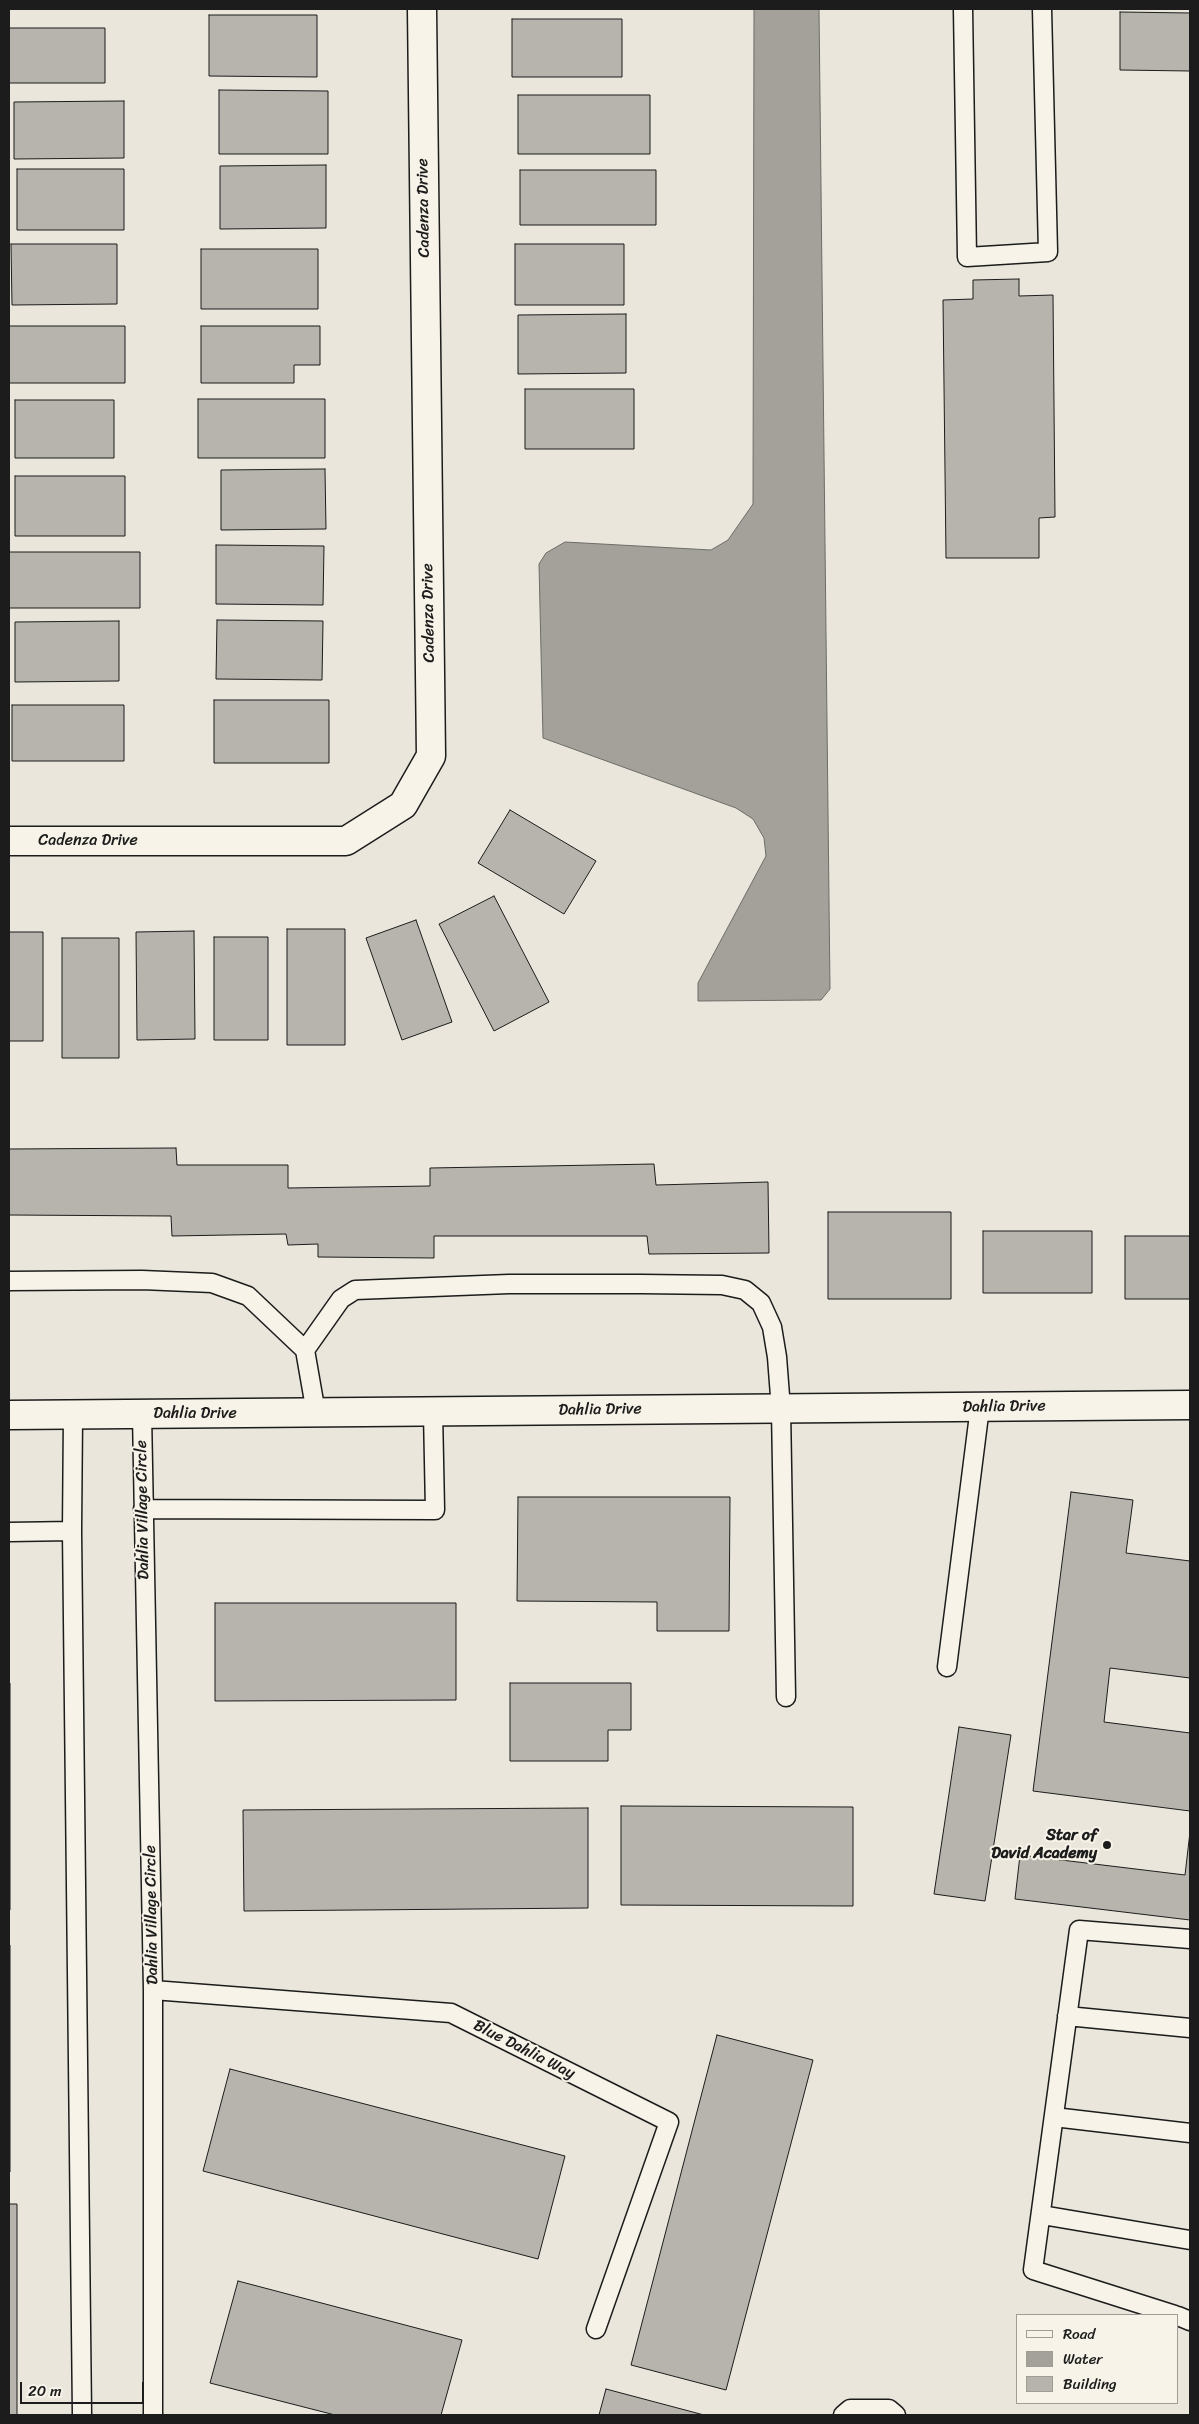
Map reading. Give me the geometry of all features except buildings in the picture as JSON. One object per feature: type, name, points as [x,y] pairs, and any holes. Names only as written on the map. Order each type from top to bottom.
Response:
[{"type":"street","name":"Cadenza Drive","points":[[9,841],[346,841],[403,805],[431,756],[422,9]]},
{"type":"street","name":"Dahlia Drive","points":[[9,1415],[1190,1405]]},
{"type":"lane","points":[[963,9],[967,257],[1048,252],[1042,9]]},
{"type":"lane","points":[[9,1281],[142,1280],[212,1284],[248,1296],[305,1350],[316,1413]]},
{"type":"lane","points":[[305,1350],[341,1299],[355,1290],[509,1284],[722,1285],[745,1290],[762,1303],[772,1327],[777,1357],[781,1408],[786,1697]]},
{"type":"lane","points":[[947,1667],[980,1407]]},
{"type":"lane","points":[[143,1509],[435,1510],[432,1412]]},
{"type":"lane","name":"Dahlia Village Circle","points":[[142,1414],[153,1990],[153,2415]]},
{"type":"lane","points":[[73,1415],[72,1531],[82,2415]]},
{"type":"lane","points":[[9,1532],[72,1531]]},
{"type":"lane","points":[[1174,2314],[1033,2270],[1042,2215],[1079,1930],[1190,1938]]},
{"type":"lane","name":"Blue Dahlia Way","points":[[153,1990],[451,2013],[669,2122],[596,2329]]},
{"type":"lane","points":[[1068,2016],[1190,2028]]},
{"type":"lane","points":[[1054,2117],[1190,2133]]},
{"type":"lane","points":[[1042,2215],[1190,2240]]},
{"type":"lane","points":[[843,2415],[850,2408],[889,2409],[896,2415]]},
{"type":"water","points":[[754,9],[819,9],[830,989],[821,1000],[698,1001],[698,983],[766,856],[764,838],[753,819],[736,808],[543,738],[539,564],[546,553],[565,542],[711,550],[728,540],[753,504]]},
{"type":"place","name":"Star of David Academy","points":[[1107,1845]]}]
